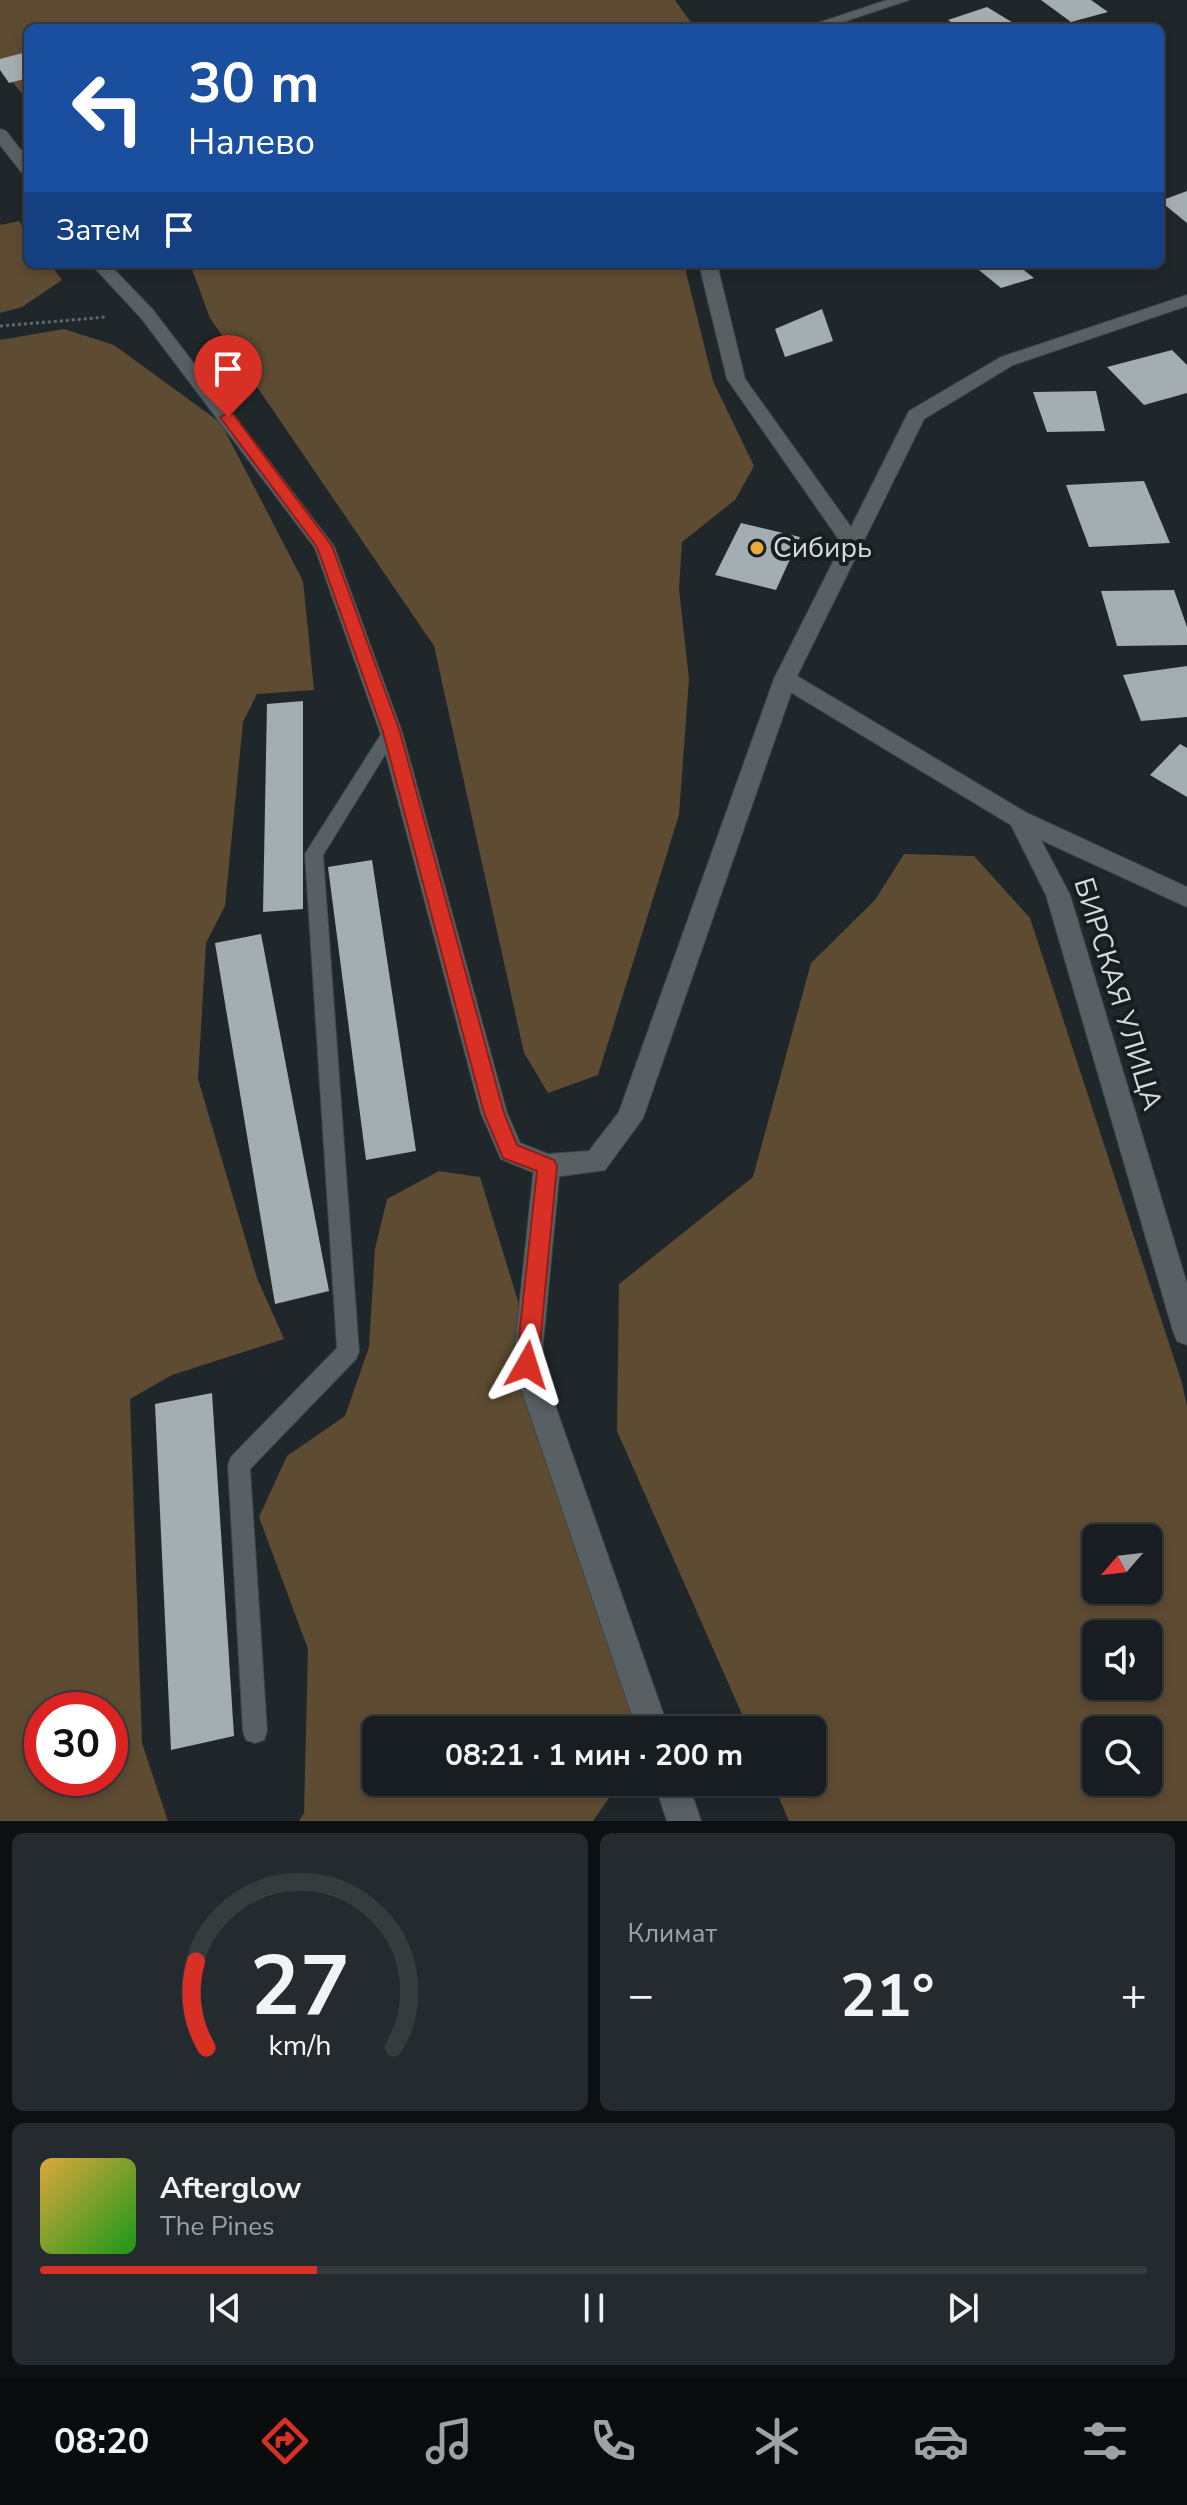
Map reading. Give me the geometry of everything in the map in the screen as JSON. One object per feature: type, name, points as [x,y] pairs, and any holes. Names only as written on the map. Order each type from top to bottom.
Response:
[{"type":"street","points":[[823,24],[902,0]]},
{"type":"street","points":[[0,134],[24,165]]},
{"type":"street","points":[[104,268],[147,314],[324,546],[391,732],[494,1113],[510,1151],[547,1166],[596,1162],[630,1118],[785,679],[916,415],[1007,361],[1187,300]]},
{"type":"street","points":[[709,268],[736,379],[852,543]]},
{"type":"street","points":[[785,679],[1019,819],[1187,898]]},
{"type":"street","name":"БИРСКАЯ УЛИЦА","points":[[1019,819],[1058,895],[1187,1331]]},
{"type":"street","points":[[547,1166],[527,1365],[648,1716]]},
{"type":"street","points":[[676,1796],[684,1821]]},
{"type":"lane","points":[[255,1731],[239,1465],[348,1352],[314,854],[391,732]]},
{"type":"path","points":[[0,326],[147,314]]},
{"type":"shaded area","points":[[0,0],[675,0],[692,24],[24,24],[24,95],[0,68]]},
{"type":"shaded area","points":[[19,221],[24,228],[24,268],[53,268],[62,280],[22,307],[0,313],[0,225]]},
{"type":"shaded area","points":[[191,268],[685,268],[713,381],[754,466],[735,500],[682,542],[679,589],[689,679],[679,815],[598,1075],[548,1093],[524,1053],[434,646],[210,318]]},
{"type":"shaded area","points":[[64,329],[114,345],[221,423],[303,581],[314,690],[257,694],[243,722],[225,906],[206,943],[198,1079],[257,1278],[284,1339],[172,1375],[130,1399],[142,1743],[168,1821],[0,1821],[0,340]]},
{"type":"shaded area","points":[[904,854],[974,856],[1030,918],[1187,1406],[1187,1821],[789,1821],[778,1796],[826,1796],[826,1716],[743,1716],[617,1431],[619,1284],[753,1177],[811,963],[875,900]]},
{"type":"shaded area","points":[[439,1171],[480,1177],[613,1611],[639,1716],[362,1716],[362,1796],[612,1796],[593,1821],[299,1821],[304,1813],[308,1649],[259,1517],[287,1456],[345,1416],[369,1347],[375,1249],[387,1199]]},
{"type":"building","points":[[1041,0],[1091,0],[1108,12],[1071,22]]},
{"type":"building","points":[[987,7],[1015,24],[954,24],[948,20]]},
{"type":"building","points":[[23,53],[24,79],[9,83],[0,70],[0,59]]},
{"type":"building","points":[[1187,191],[1187,223],[1164,204],[1164,200]]},
{"type":"building","points":[[976,268],[1021,268],[1034,278],[1001,288]]},
{"type":"building","points":[[822,309],[833,341],[785,357],[775,329]]},
{"type":"building","points":[[1172,350],[1187,365],[1187,393],[1144,405],[1107,367]]},
{"type":"building","points":[[1096,391],[1105,431],[1047,432],[1033,392]]},
{"type":"building","points":[[1144,481],[1170,543],[1089,547],[1066,485]]},
{"type":"building","points":[[741,523],[800,537],[776,590],[715,575]]},
{"type":"building","points":[[1174,590],[1187,627],[1187,645],[1117,646],[1101,591]]},
{"type":"building","points":[[1187,666],[1187,717],[1141,721],[1123,675]]},
{"type":"building","points":[[303,701],[303,909],[263,912],[267,704]]},
{"type":"building","points":[[1180,744],[1187,748],[1187,797],[1150,775]]},
{"type":"building","points":[[372,860],[416,1151],[366,1160],[328,867]]},
{"type":"building","points":[[261,934],[329,1291],[275,1304],[215,943]]},
{"type":"building","points":[[212,1393],[234,1736],[171,1750],[155,1404]]},
{"type":"place","name":"Сибирь","points":[[757,548]]},
{"type":"route","points":[[228,417],[324,546],[391,732],[494,1113],[510,1151],[547,1166],[527,1365]]}]
